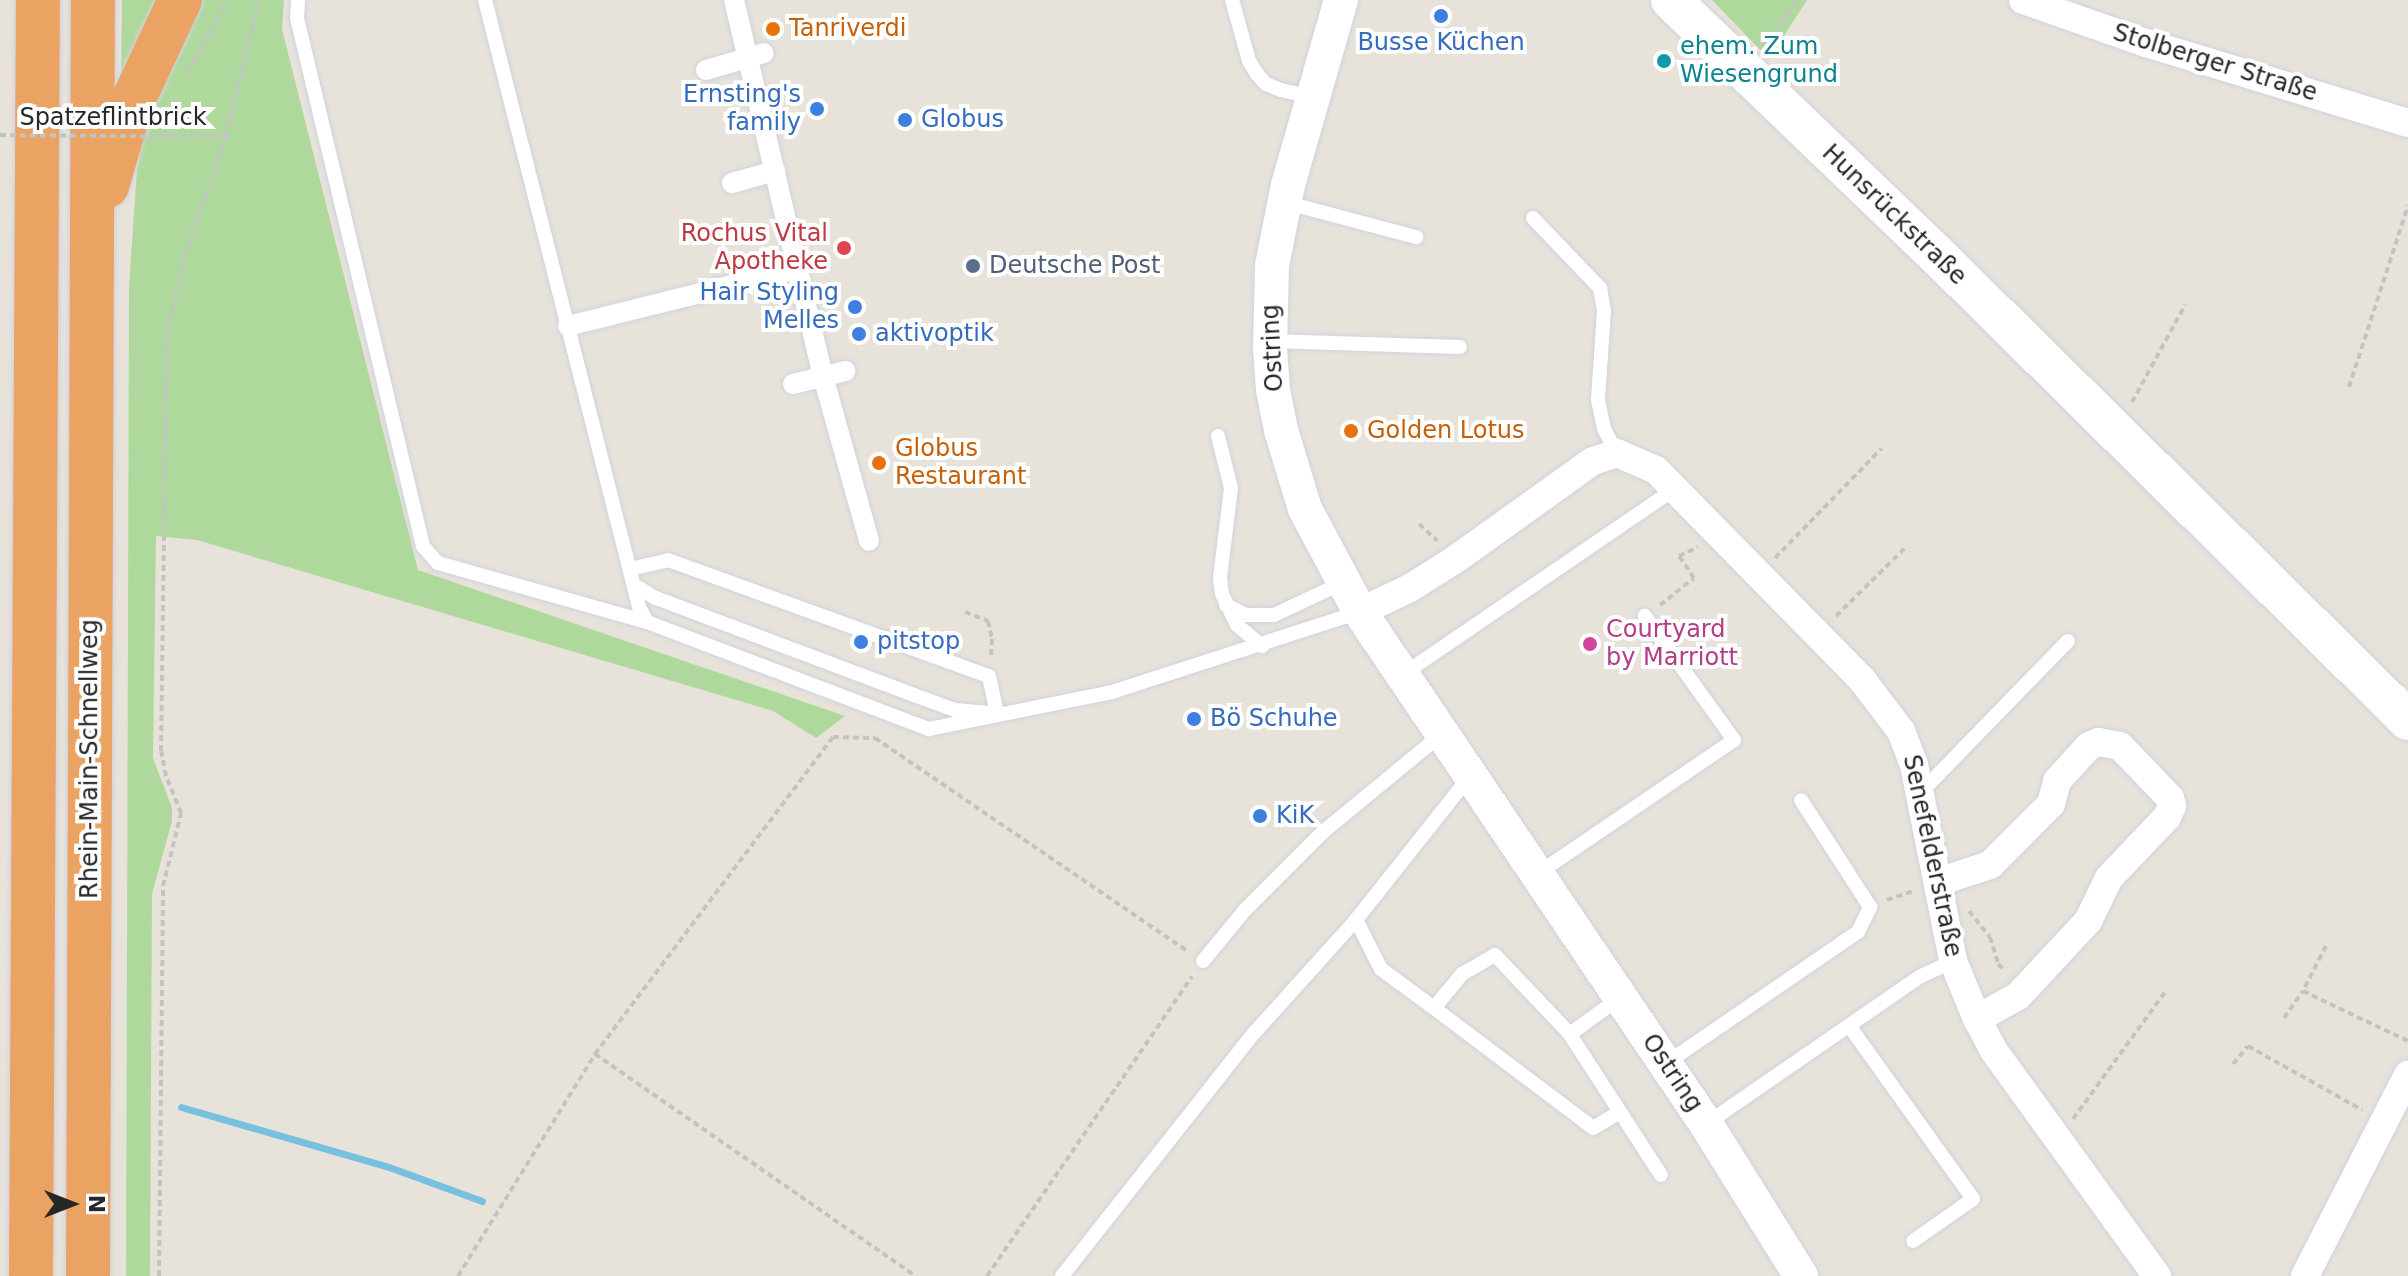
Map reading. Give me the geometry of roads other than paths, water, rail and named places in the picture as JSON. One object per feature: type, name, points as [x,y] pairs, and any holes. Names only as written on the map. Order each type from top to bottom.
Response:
[{"type":"highway","points":[[31,1276],[38,0]]},
{"type":"highway","name":"Rhein-Main-Schnellweg","points":[[88,1276],[93,0]]},
{"type":"highway","points":[[92,242],[130,107],[180,0]]},
{"type":"main road","name":"Hunsrückstraße","points":[[1671,0],[2408,720]]},
{"type":"street","points":[[734,0],[756,55],[775,171],[797,269],[869,541]]},
{"type":"street","name":"Ostring","points":[[1341,0],[1284,202],[1272,266],[1270,341],[1273,390],[1291,470],[1311,522],[1360,612],[1706,1124],[1801,1276]]},
{"type":"street","name":"Stolberger Straße","points":[[2023,0],[2146,43],[2408,123]]},
{"type":"street","points":[[706,70],[756,55]]},
{"type":"street","points":[[732,183],[775,171]]},
{"type":"street","points":[[568,326],[797,269]]},
{"type":"street","points":[[793,384],[845,371]]},
{"type":"street","points":[[1360,612],[1410,588],[1456,559],[1574,472],[1617,453]]},
{"type":"street","name":"Senefelderstraße","points":[[1617,453],[1641,460],[1675,489],[1818,634],[1888,711],[1911,752],[1953,961],[1977,1019],[1994,1051],[2157,1276]]},
{"type":"street","points":[[1938,882],[1990,865],[2051,804],[2057,781],[2098,742],[2120,746],[2167,791],[2172,806],[2167,817],[2109,878],[2088,921],[2018,996],[1977,1019]]},
{"type":"street","points":[[2306,1275],[2408,1075]]},
{"type":"lane","points":[[298,0],[297,18],[423,546],[438,563],[647,622],[912,725],[944,729],[997,714],[1112,692],[1360,612]]},
{"type":"lane","points":[[485,0],[634,585],[647,622]]},
{"type":"lane","points":[[1232,0],[1249,61],[1257,74],[1266,84],[1312,97]]},
{"type":"lane","points":[[1284,202],[1416,237]]},
{"type":"lane","points":[[1533,218],[1600,288],[1604,311],[1598,400],[1604,429],[1617,453]]},
{"type":"lane","points":[[1270,341],[1460,347]]},
{"type":"lane","points":[[1218,436],[1231,488],[1220,578],[1226,605],[1237,625],[1262,646]]},
{"type":"lane","points":[[1402,675],[1675,489]]},
{"type":"lane","points":[[630,569],[668,560],[989,676],[997,714]]},
{"type":"lane","points":[[1226,605],[1246,615],[1274,615],[1342,583]]},
{"type":"lane","points":[[634,585],[656,598],[955,710],[997,714]]},
{"type":"lane","points":[[1537,874],[1734,740],[1645,616]]},
{"type":"lane","points":[[1920,793],[2068,641]]},
{"type":"lane","points":[[1203,961],[1244,911],[1323,832],[1442,734]]},
{"type":"lane","points":[[1062,1276],[1255,1032],[1356,920],[1470,776]]},
{"type":"lane","points":[[1665,1064],[1858,932],[1870,907],[1801,800]]},
{"type":"lane","points":[[1356,920],[1381,969],[1593,1128],[1620,1112]]},
{"type":"lane","points":[[1434,1008],[1462,974],[1495,955],[1569,1033],[1661,1175]]},
{"type":"lane","points":[[1706,1124],[1919,977],[1953,961]]},
{"type":"lane","points":[[1569,1033],[1621,997]]},
{"type":"lane","points":[[1850,1027],[1973,1199],[1913,1241]]},
{"type":"waterway","points":[[181,1107],[389,1167],[482,1201]]},
{"type":"place","name":"Busse Küchen","points":[[1441,16]]},
{"type":"place","name":"Tanriverdi","points":[[773,29]]},
{"type":"place","name":"ehem. Zum Wiesengrund","points":[[1664,61]]},
{"type":"place","name":"Ernsting's family","points":[[817,109]]},
{"type":"place","name":"Globus","points":[[905,120]]},
{"type":"place","name":"Rochus Vital Apotheke","points":[[844,248]]},
{"type":"place","name":"Deutsche Post","points":[[973,266]]},
{"type":"place","name":"Hair Styling Melles","points":[[855,307]]},
{"type":"place","name":"aktivoptik","points":[[859,334]]},
{"type":"place","name":"Golden Lotus","points":[[1351,431]]},
{"type":"place","name":"Globus Restaurant","points":[[879,463]]},
{"type":"place","name":"pitstop","points":[[861,642]]},
{"type":"place","name":"Courtyard by Marriott","points":[[1590,644]]},
{"type":"place","name":"Bö Schuhe","points":[[1194,719]]},
{"type":"place","name":"KiK","points":[[1260,816]]}]
